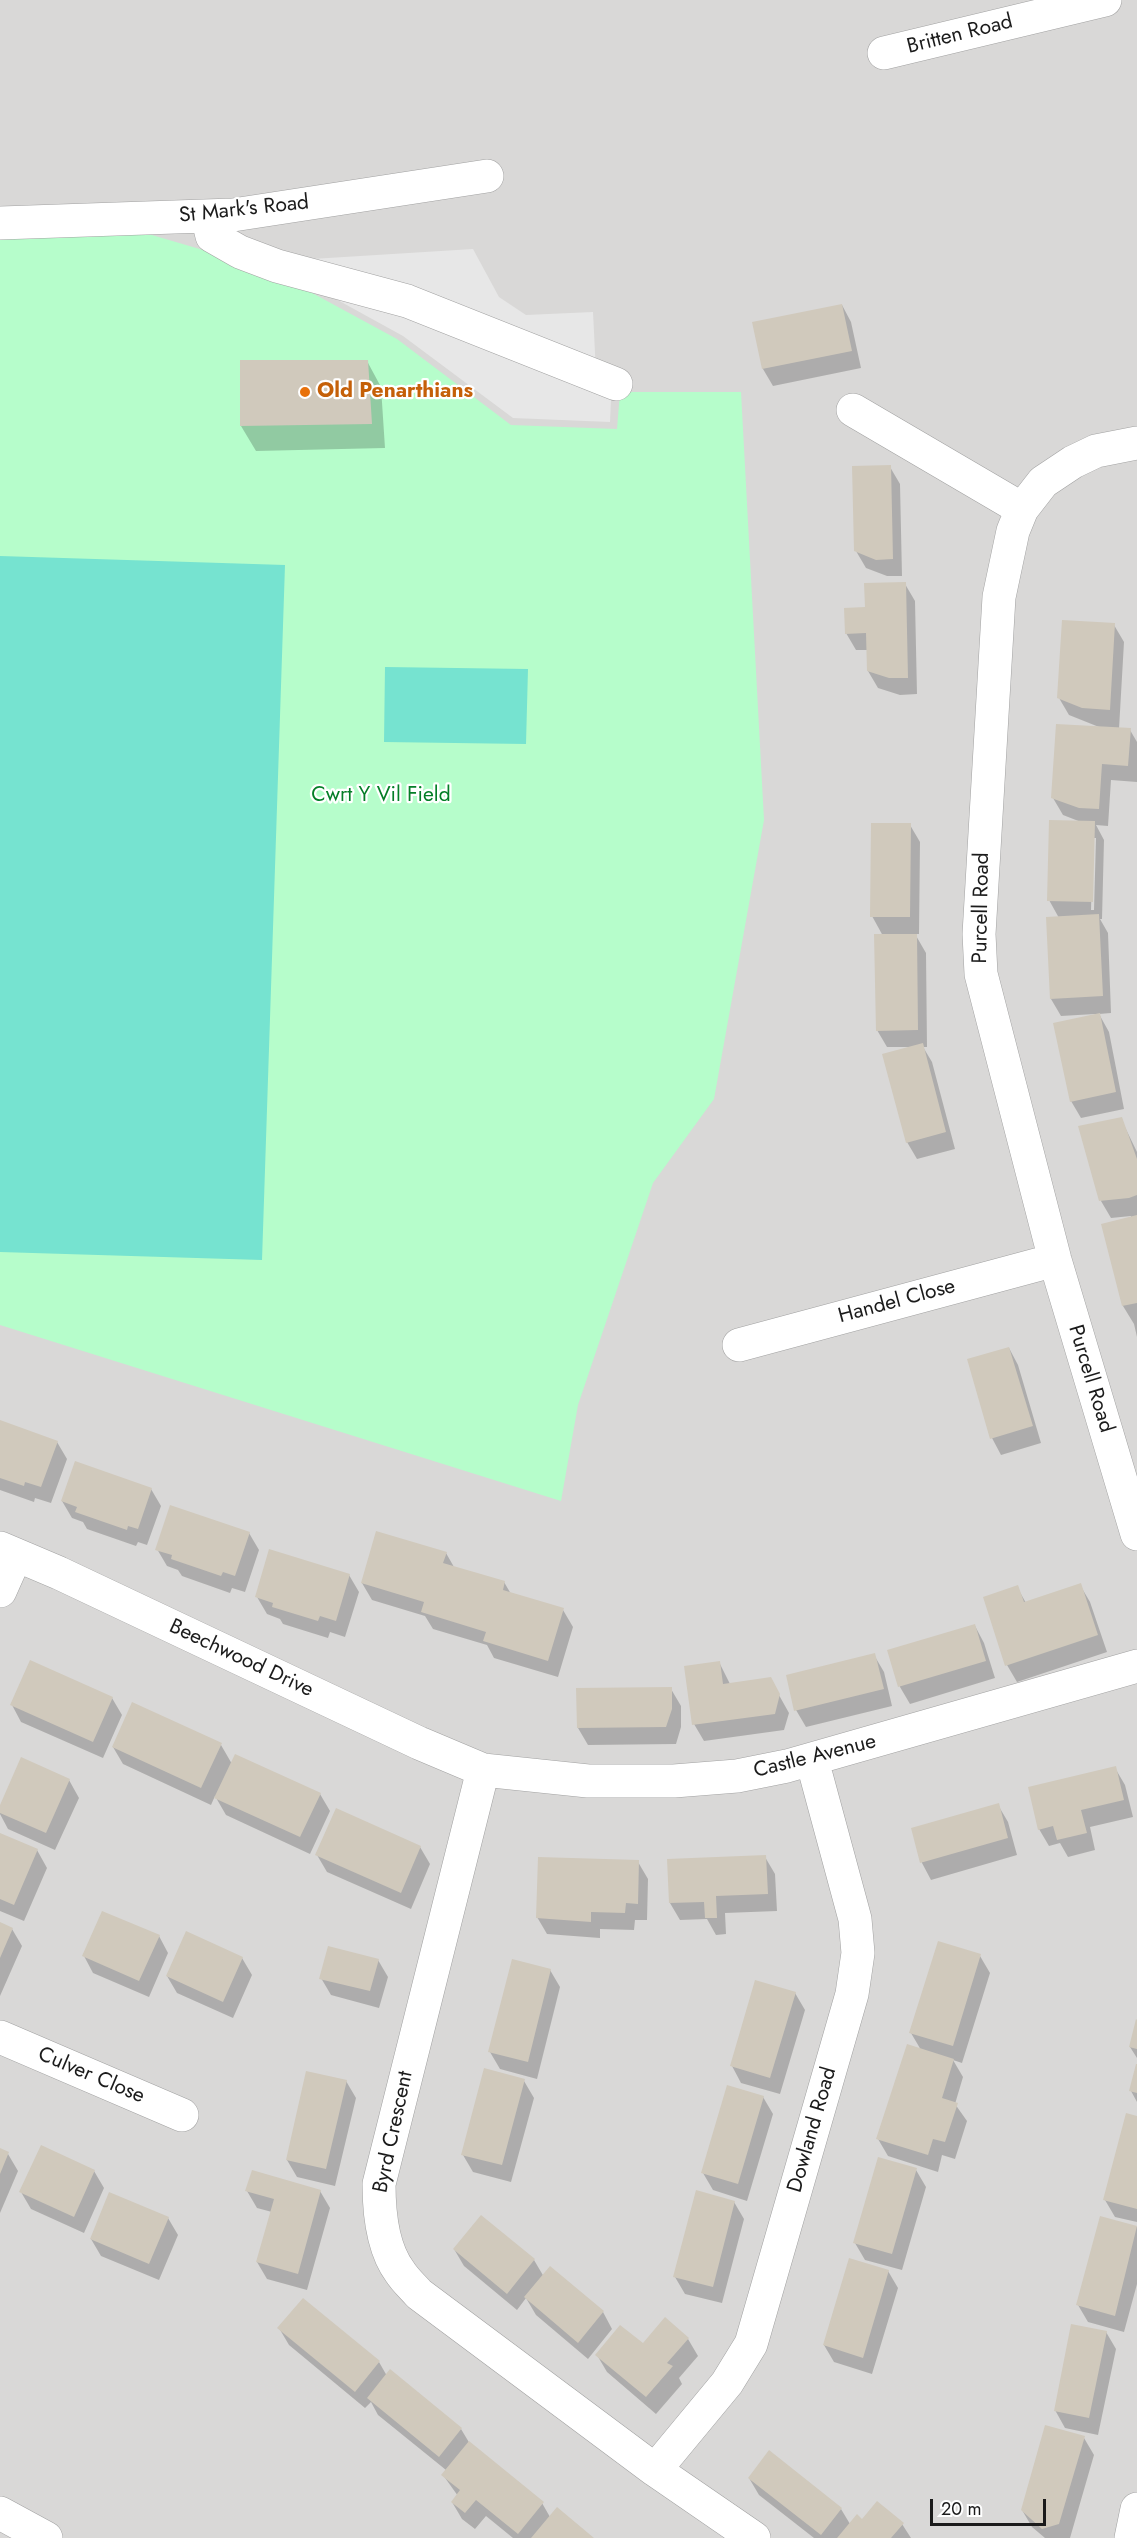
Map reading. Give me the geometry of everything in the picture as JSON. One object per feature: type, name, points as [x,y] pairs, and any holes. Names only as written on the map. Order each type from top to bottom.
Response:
[{"type":"street","name":"Britten Road","points":[[884,53],[1105,0]]},
{"type":"street","name":"St Mark's Road","points":[[0,223],[233,215],[487,176]]},
{"type":"street","points":[[207,216],[212,236],[240,252],[277,266],[407,301],[616,384]]},
{"type":"street","points":[[853,410],[1022,509]]},
{"type":"street","name":"Purcell Road","points":[[1137,443],[1096,452],[1074,462],[1043,482],[1022,509],[1013,531],[999,597],[979,905],[981,974],[1055,1260],[1137,1534]]},
{"type":"street","name":"Handel Close","points":[[739,1345],[1055,1260]]},
{"type":"street","points":[[0,1591],[8,1552]]},
{"type":"street","name":"Beechwood Drive","points":[[8,1552],[419,1743],[483,1770]]},
{"type":"street","name":"Castle Avenue","points":[[483,1770],[588,1781],[674,1781],[737,1776],[812,1760],[1137,1666]]},
{"type":"street","name":"Dowland Road","points":[[655,2470],[727,2383],[751,2344],[852,1994],[858,1953],[855,1918],[812,1760]]},
{"type":"street","name":"Byrd Crescent","points":[[483,1770],[379,2184],[380,2214],[384,2233],[398,2271],[419,2294],[655,2470],[754,2538]]},
{"type":"street","name":"Culver Close","points":[[0,2037],[182,2115]]},
{"type":"street","points":[[1131,2538],[1137,2509]]},
{"type":"street","points":[[0,2513],[46,2538]]},
{"type":"shaded area","points":[[0,0],[1137,0],[1137,2538],[0,2538]]},
{"type":"shaded area","points":[[473,249],[499,297],[526,315],[593,312],[596,373],[612,377],[610,422],[513,418],[403,336],[314,287],[312,259]]},
{"type":"shaded area","points":[[0,556],[285,565],[262,1260],[0,1252]]},
{"type":"shaded area","points":[[385,667],[528,669],[526,744],[384,742]]},
{"type":"green space","name":"Cwrt Y Vil Field","points":[[145,233],[268,269],[397,339],[511,425],[617,429],[620,392],[741,392],[764,820],[714,1099],[653,1183],[578,1405],[561,1501],[0,1325],[0,238]]},
{"type":"building","points":[[842,304],[852,351],[762,369],[752,322]]},
{"type":"building","name":"Old Penarthians","points":[[240,360],[368,360],[372,424],[240,426]]},
{"type":"building","points":[[891,465],[893,559],[876,560],[854,551],[852,466]]},
{"type":"building","points":[[906,582],[908,678],[889,678],[867,671],[866,633],[845,634],[844,608],[865,607],[864,583]]},
{"type":"building","points":[[1062,620],[1115,623],[1110,710],[1082,708],[1057,698]]},
{"type":"building","points":[[1056,724],[1131,728],[1128,766],[1102,764],[1099,809],[1079,808],[1051,798]]},
{"type":"building","points":[[1049,820],[1095,821],[1093,902],[1047,901]]},
{"type":"building","points":[[871,823],[911,823],[910,917],[870,917]]},
{"type":"building","points":[[1099,914],[1103,996],[1050,999],[1046,917]]},
{"type":"building","points":[[874,934],[917,934],[918,1030],[876,1031]]},
{"type":"building","points":[[1100,1013],[1116,1092],[1070,1102],[1053,1023]]},
{"type":"building","points":[[923,1043],[946,1132],[906,1143],[882,1054]]},
{"type":"building","points":[[1122,1117],[1137,1159],[1137,1195],[1099,1201],[1078,1126]]},
{"type":"building","points":[[1137,1215],[1137,1303],[1122,1306],[1101,1224]]},
{"type":"building","points":[[1009,1347],[1033,1426],[990,1439],[967,1359]]},
{"type":"building","points":[[0,1420],[58,1441],[41,1487],[25,1482],[24,1486],[0,1478]]},
{"type":"building","points":[[75,1461],[152,1488],[138,1529],[128,1526],[127,1530],[75,1512],[77,1507],[61,1501]]},
{"type":"building","points":[[170,1505],[250,1532],[235,1576],[223,1572],[221,1576],[171,1559],[172,1555],[155,1550]]},
{"type":"building","points":[[376,1531],[447,1552],[443,1563],[505,1581],[503,1590],[564,1608],[548,1661],[483,1641],[486,1632],[421,1612],[424,1602],[361,1583]]},
{"type":"building","points":[[269,1549],[350,1574],[336,1621],[320,1616],[318,1621],[272,1607],[273,1603],[255,1597]]},
{"type":"building","points":[[1081,1583],[1098,1635],[1005,1666],[983,1597],[1018,1585],[1024,1602]]},
{"type":"building","points":[[975,1624],[986,1661],[898,1687],[887,1650]]},
{"type":"building","points":[[875,1653],[884,1689],[794,1711],[786,1675]]},
{"type":"building","points":[[30,1660],[113,1697],[93,1742],[10,1705]]},
{"type":"building","points":[[720,1661],[723,1684],[771,1677],[780,1694],[775,1714],[692,1725],[684,1666]]},
{"type":"building","points":[[672,1687],[672,1709],[666,1727],[577,1728],[576,1688]]},
{"type":"building","points":[[132,1702],[222,1743],[201,1788],[112,1747]]},
{"type":"building","points":[[235,1754],[321,1793],[300,1837],[214,1798]]},
{"type":"building","points":[[21,1757],[70,1779],[46,1833],[0,1813],[0,1805]]},
{"type":"building","points":[[1116,1766],[1124,1800],[1081,1810],[1087,1833],[1057,1840],[1053,1826],[1038,1830],[1028,1787]]},
{"type":"building","points":[[999,1803],[1008,1838],[920,1863],[911,1828]]},
{"type":"building","points":[[336,1808],[421,1846],[401,1893],[315,1855]]},
{"type":"building","points":[[0,1833],[38,1849],[14,1905],[0,1899]]},
{"type":"building","points":[[766,1855],[768,1894],[716,1896],[717,1918],[705,1918],[704,1902],[669,1903],[667,1859]]},
{"type":"building","points":[[538,1857],[639,1860],[638,1904],[626,1903],[625,1913],[591,1912],[591,1922],[536,1918]]},
{"type":"building","points":[[102,1911],[160,1935],[139,1981],[82,1956]]},
{"type":"building","points":[[0,1922],[13,1928],[0,1958]]},
{"type":"building","points":[[186,1931],[243,1957],[223,2002],[166,1976]]},
{"type":"building","points":[[938,1941],[981,1954],[953,2046],[909,2033]]},
{"type":"building","points":[[328,1946],[379,1959],[370,1991],[319,1979]]},
{"type":"building","points":[[512,1959],[551,1969],[528,2062],[488,2052]]},
{"type":"building","points":[[755,1980],[796,1992],[770,2078],[730,2066]]},
{"type":"building","points":[[1137,2020],[1137,2049],[1129,2047]]},
{"type":"building","points":[[907,2044],[954,2059],[942,2098],[958,2103],[945,2142],[933,2139],[928,2155],[876,2139]]},
{"type":"building","points":[[1137,2064],[1137,2093],[1129,2091]]},
{"type":"building","points":[[484,2068],[525,2079],[502,2165],[461,2155]]},
{"type":"building","points":[[306,2071],[347,2080],[326,2169],[286,2160]]},
{"type":"building","points":[[727,2085],[764,2096],[738,2184],[701,2173]]},
{"type":"building","points":[[1126,2113],[1137,2116],[1137,2209],[1103,2200]]},
{"type":"building","points":[[41,2145],[95,2170],[74,2217],[19,2192]]},
{"type":"building","points":[[0,2148],[9,2152],[0,2174]]},
{"type":"building","points":[[878,2157],[917,2168],[892,2254],[853,2243]]},
{"type":"building","points":[[252,2170],[321,2190],[298,2274],[256,2262],[274,2199],[245,2191]]},
{"type":"building","points":[[696,2190],[735,2201],[713,2287],[673,2277]]},
{"type":"building","points":[[109,2192],[169,2217],[149,2264],[90,2239]]},
{"type":"building","points":[[481,2215],[535,2259],[507,2294],[453,2249]]},
{"type":"building","points":[[1100,2216],[1137,2226],[1115,2316],[1076,2305]]},
{"type":"building","points":[[849,2258],[889,2270],[863,2358],[823,2345]]},
{"type":"building","points":[[550,2266],[604,2311],[578,2343],[524,2297]]},
{"type":"building","points":[[303,2298],[380,2361],[355,2392],[277,2328]]},
{"type":"building","points":[[665,2317],[689,2338],[667,2363],[673,2366],[646,2397],[595,2355],[620,2325],[643,2343]]},
{"type":"building","points":[[1071,2324],[1107,2331],[1089,2418],[1054,2411]]},
{"type":"building","points":[[390,2369],[462,2428],[439,2457],[367,2398]]},
{"type":"building","points":[[1045,2425],[1085,2436],[1059,2524],[1042,2529],[1021,2510]]},
{"type":"building","points":[[469,2441],[544,2502],[518,2534],[476,2500],[465,2513],[451,2502],[460,2490],[441,2475]]},
{"type":"building","points":[[769,2450],[842,2508],[821,2535],[748,2478]]},
{"type":"building","points":[[877,2501],[904,2523],[891,2538],[837,2538],[857,2514],[862,2519]]},
{"type":"building","points":[[557,2507],[594,2538],[531,2538]]},
{"type":"place","name":"Old Penarthians","points":[[305,392]]}]
